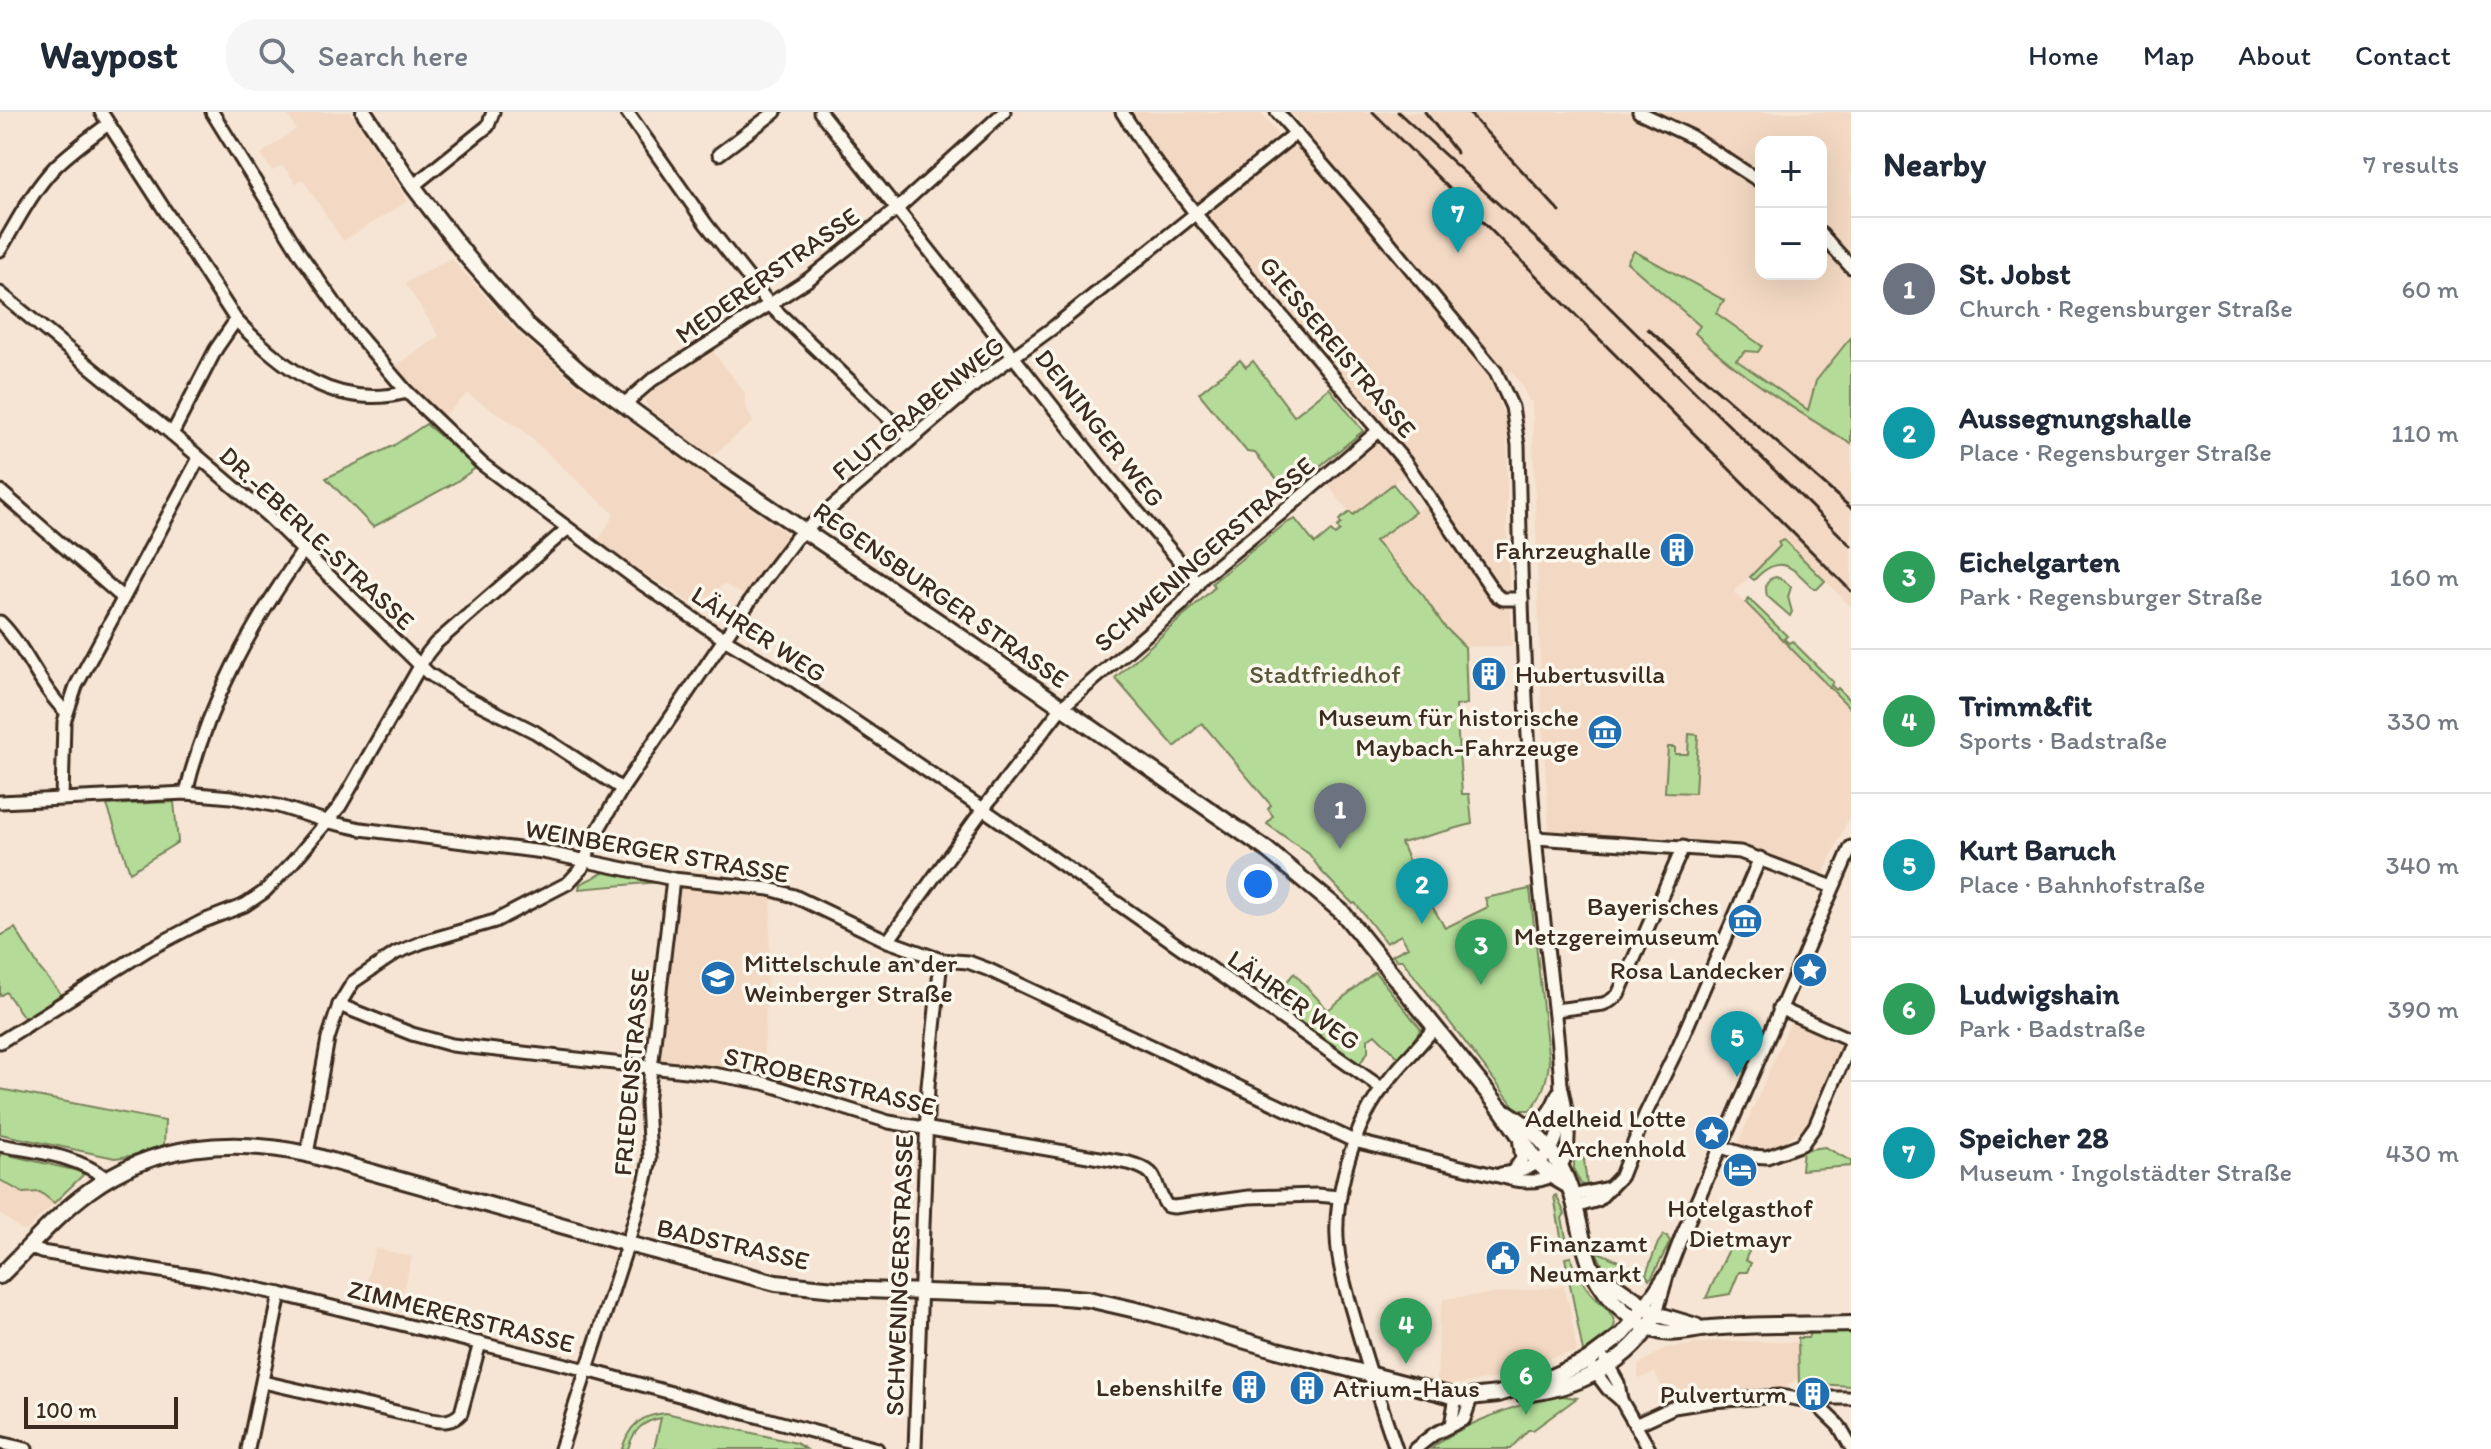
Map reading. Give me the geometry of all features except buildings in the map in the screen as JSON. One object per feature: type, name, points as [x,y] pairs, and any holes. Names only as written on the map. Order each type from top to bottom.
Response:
[{"type":"main road","name":"REGENSBURGER STRASSE","points":[[364,112],[448,235],[518,315],[571,365],[623,405],[1062,707],[1300,876],[1349,920],[1501,1109],[1550,1151],[1556,1170]]},
{"type":"main road","name":"REGENSBURGER STRASSE","points":[[1521,1129],[1539,1164],[1556,1170]]},
{"type":"main road","name":"BADSTRASSE","points":[[0,1276],[72,1204],[107,1179],[149,1159],[196,1147],[254,1145],[307,1154],[776,1283],[815,1288],[1066,1297],[1098,1301],[1456,1397],[1498,1394],[1598,1363],[1642,1324],[1650,1310]]},
{"type":"main road","points":[[1556,1170],[1571,1196],[1591,1269],[1611,1300],[1642,1324],[1671,1333],[1708,1328],[1851,1324]]},
{"type":"main road","points":[[1591,1269],[1650,1310],[1685,1324],[1708,1328]]},
{"type":"street","points":[[101,112],[236,320],[276,358],[327,389],[369,398],[407,392]]},
{"type":"street","name":"LÄHRER WEG","points":[[212,112],[300,254],[353,329],[407,392],[482,464],[644,585],[724,639],[795,681],[983,809],[1383,1089]]},
{"type":"street","points":[[413,186],[488,126],[493,112]]},
{"type":"street","points":[[627,112],[706,224],[770,305],[911,439]]},
{"type":"street","points":[[719,154],[775,112]]},
{"type":"street","name":"DEININGER WEG","points":[[820,112],[1110,479],[1198,583]]},
{"type":"street","name":"MEDERERSTRASSE","points":[[623,405],[652,380],[809,279],[897,209],[1004,112]]},
{"type":"street","name":"GIESSEREISTRASSE","points":[[1122,112],[1195,213],[1414,474],[1496,595],[1503,599],[1522,599]]},
{"type":"street","points":[[1277,112],[1466,333],[1502,383],[1512,407],[1517,427],[1526,715],[1561,1085],[1569,1135],[1568,1149],[1556,1170]]},
{"type":"street","points":[[1639,112],[1692,137],[1755,178]]},
{"type":"street","points":[[0,250],[24,209],[55,168],[108,124]]},
{"type":"street","name":"FLUTGRABENWEG","points":[[585,861],[595,835],[622,789],[780,558],[806,530],[977,383],[1296,133]]},
{"type":"street","points":[[1827,241],[1851,267]]},
{"type":"street","name":"DR.-EBERLE-STRASSE","points":[[0,293],[268,516],[420,666],[458,693],[544,737],[622,789]]},
{"type":"street","points":[[172,434],[216,349],[236,320]]},
{"type":"street","name":"SCHWENINGERSTRASSE","points":[[888,941],[983,809],[1062,707],[1182,604],[1198,583],[1378,431]]},
{"type":"street","points":[[62,799],[63,731],[76,686],[199,458]]},
{"type":"street","points":[[0,491],[122,597]]},
{"type":"street","points":[[0,1042],[149,949],[201,922],[255,900],[329,822],[435,644],[567,529]]},
{"type":"street","points":[[186,793],[207,723],[232,668],[303,551]]},
{"type":"street","points":[[0,622],[14,636],[50,695],[66,712]]},
{"type":"street","name":"WEINBERGER STRASSE","points":[[0,802],[186,793],[231,797],[278,806],[361,829],[543,852],[673,879],[780,891],[888,941],[941,960],[968,962],[987,969],[1354,1141],[1520,1181],[1541,1179],[1556,1170]]},
{"type":"street","points":[[1536,838],[1740,852],[1833,887]]},
{"type":"street","points":[[1555,1010],[1603,1004],[1618,995],[1683,847]]},
{"type":"street","points":[[1650,1310],[1851,847]]},
{"type":"street","points":[[1571,1196],[1613,1187],[1621,1176],[1645,1115],[1679,1045],[1760,858]]},
{"type":"street","points":[[307,1154],[328,1039],[348,987],[396,953],[510,915],[568,883],[585,861]]},
{"type":"street","name":"FRIEDENSTRASSE","points":[[561,1449],[628,1244],[650,1159],[647,1103],[673,879]]},
{"type":"street","name":"SCHWENINGERSTRASSE","points":[[915,1449],[930,1044],[941,960]]},
{"type":"street","name":"STROBERSTRASSE","points":[[339,1005],[412,1034],[452,1045],[713,1074],[764,1083],[889,1122],[1145,1167],[1153,1174],[1167,1206],[1249,1197],[1340,1197]]},
{"type":"street","points":[[1721,1147],[1750,1156],[1767,1157],[1802,1144],[1815,1126],[1851,1041],[1779,1008]]},
{"type":"street","points":[[1396,1449],[1370,1374],[1340,1264],[1336,1233],[1340,1197],[1354,1141],[1366,1114],[1408,1055],[1435,1027]]},
{"type":"street","points":[[1511,1173],[1522,1159],[1521,1129],[1546,1115],[1561,1085]]},
{"type":"street","points":[[1539,1164],[1556,1140],[1561,1085]]},
{"type":"street","points":[[0,1145],[72,1160],[107,1179]]},
{"type":"street","name":"WEINBERGER STRASSE","points":[[1495,1175],[1525,1170],[1539,1164]]},
{"type":"street","name":"ZIMMERERSTRASSE","points":[[29,1247],[41,1252],[205,1278],[280,1294],[587,1370],[877,1449]]},
{"type":"street","points":[[248,1449],[280,1294]]},
{"type":"street","points":[[263,1382],[432,1420],[449,1421],[461,1413],[480,1343]]},
{"type":"street","points":[[1598,1363],[1619,1385],[1621,1400],[1649,1449]]},
{"type":"street","points":[[1635,1425],[1678,1406],[1767,1396],[1814,1402],[1828,1398],[1851,1398]]},
{"type":"street","points":[[1451,1425],[1456,1397]]},
{"type":"street","points":[[1415,1449],[1434,1434],[1464,1419],[1471,1398]]},
{"type":"street","points":[[1814,1402],[1839,1426],[1851,1447]]},
{"type":"street","points":[[0,1443],[26,1449]]},
{"type":"shaded area","points":[[286,112],[351,112],[408,201],[343,241],[303,180],[296,183],[282,165],[272,171],[261,154],[296,129]]},
{"type":"shaded area","points":[[1130,112],[1261,112],[1275,129],[1278,139],[1199,204],[1174,176]]},
{"type":"shaded area","points":[[1291,112],[1851,112],[1851,337],[1816,381],[1807,417],[1851,444],[1851,607],[1786,541],[1779,542],[1781,545],[1734,592],[1851,709],[1851,813],[1823,875],[1746,845],[1549,832],[1541,696],[1532,401],[1529,401],[1511,371],[1493,385],[1507,426],[1512,646],[1465,647],[1444,626],[1423,595],[1375,541],[1426,504],[1404,475],[1352,515],[1326,483],[1387,430],[1204,212],[1307,131]]},
{"type":"shaded area","points":[[451,258],[517,332],[577,384],[787,534],[747,597],[724,584],[696,606],[597,543],[614,514],[520,428],[467,394],[442,418],[413,388],[395,366],[439,336],[405,283]]},
{"type":"shaded area","points":[[712,350],[745,393],[745,405],[753,422],[711,457],[648,408],[645,401],[646,394],[651,390]]},
{"type":"shaded area","name":"Mittelschule an der Weinberger Straße","points":[[678,887],[772,896],[763,1072],[659,1060]]},
{"type":"shaded area","points":[[1791,1020],[1839,1039],[1844,1050],[1808,1127],[1805,1126],[1774,1150],[1741,1145],[1739,1141]]},
{"type":"shaded area","points":[[0,1153],[84,1174],[25,1232],[0,1214]]},
{"type":"shaded area","points":[[375,1248],[412,1257],[396,1316],[360,1307]]},
{"type":"shaded area","points":[[1564,1286],[1577,1352],[1545,1358],[1546,1365],[1524,1371],[1518,1354],[1511,1354],[1511,1364],[1497,1366],[1498,1378],[1437,1384],[1439,1320],[1443,1299]]},
{"type":"shaded area","points":[[1719,1341],[1798,1342],[1799,1379],[1788,1384],[1788,1393],[1670,1407],[1655,1372],[1638,1379],[1638,1365],[1665,1348]]},
{"type":"green space","points":[[1634,251],[1724,300],[1716,313],[1762,346],[1758,352],[1746,351],[1736,360],[1808,410],[1816,381],[1851,337],[1851,444],[1770,393],[1695,333],[1700,326],[1627,262]]},
{"type":"green space","points":[[1240,360],[1246,367],[1253,361],[1294,416],[1329,388],[1363,431],[1288,492],[1255,453],[1247,452],[1199,393]]},
{"type":"green space","points":[[426,424],[477,467],[456,482],[373,527],[326,478],[393,446]]},
{"type":"green space","name":"Stadtfriedhof","points":[[1393,484],[1415,512],[1375,541],[1423,595],[1444,626],[1465,647],[1467,704],[1456,706],[1462,794],[1469,794],[1472,824],[1401,843],[1428,907],[1432,906],[1445,928],[1488,907],[1485,898],[1530,889],[1549,1063],[1543,1088],[1530,1110],[1514,1106],[1402,960],[1392,955],[1408,947],[1401,935],[1386,943],[1355,903],[1322,872],[1309,854],[1267,824],[1273,816],[1268,809],[1271,805],[1202,723],[1175,747],[1115,678],[1215,587],[1212,583],[1286,523],[1295,519],[1315,544],[1331,531],[1335,535],[1340,531],[1337,527],[1341,524],[1339,520],[1350,512],[1353,515]]},
{"type":"green space","points":[[1784,540],[1825,581],[1817,589],[1786,566],[1771,566],[1754,580],[1750,577],[1780,546],[1778,542]]},
{"type":"green space","points":[[1776,577],[1791,587],[1788,597],[1792,612],[1790,616],[1767,596],[1767,584]]},
{"type":"green space","points":[[1749,599],[1787,636],[1784,639],[1789,643],[1792,641],[1833,682],[1831,685],[1850,701],[1851,709],[1746,603]]},
{"type":"green space","points":[[1689,734],[1698,735],[1695,793],[1665,792],[1668,747],[1675,747],[1675,754],[1688,754]]},
{"type":"green space","points":[[174,802],[178,842],[130,872],[107,805]]},
{"type":"green space","points":[[607,871],[660,882],[579,889],[580,884]]},
{"type":"green space","points":[[15,928],[40,969],[61,994],[25,1019],[6,992],[0,996],[0,936]]},
{"type":"green space","points":[[1375,972],[1421,1029],[1400,1059],[1375,1034],[1368,1039],[1368,1052],[1358,1066],[1270,1002],[1294,973],[1328,1010]]},
{"type":"green space","points":[[0,1089],[165,1121],[164,1145],[115,1158],[0,1134]]},
{"type":"green space","points":[[1825,1147],[1851,1161],[1851,1166],[1801,1170],[1803,1150]]},
{"type":"green space","points":[[1574,1150],[1579,1150],[1584,1159],[1587,1186],[1581,1184],[1574,1170]]},
{"type":"green space","points":[[0,1153],[84,1174],[54,1203],[40,1192],[23,1193],[0,1180]]},
{"type":"green space","points":[[1554,1196],[1565,1214],[1562,1218],[1568,1248],[1563,1249]]},
{"type":"green space","points":[[1664,1235],[1670,1242],[1649,1279],[1646,1274]]},
{"type":"green space","points":[[1731,1245],[1751,1247],[1745,1260],[1751,1263],[1747,1272],[1739,1272],[1730,1294],[1706,1298]]},
{"type":"green space","points":[[1596,1251],[1621,1262],[1622,1279],[1617,1283],[1605,1271]]},
{"type":"green space","points":[[1571,1257],[1574,1271],[1608,1310],[1615,1323],[1611,1336],[1584,1357],[1565,1258]]},
{"type":"green space","points":[[1810,1333],[1851,1333],[1851,1386],[1799,1383],[1798,1338],[1808,1338]]},
{"type":"green space","points":[[1562,1396],[1577,1398],[1533,1430],[1528,1430],[1510,1449],[1431,1449],[1458,1431],[1493,1415],[1530,1402]]},
{"type":"green space","points":[[666,1413],[796,1443],[806,1449],[654,1449],[661,1418],[644,1424],[636,1432],[628,1449],[622,1449],[637,1423]]},
{"type":"railway","points":[[1373,112],[1851,591]]},
{"type":"railway","points":[[1398,112],[1589,287],[1851,546]]},
{"type":"railway","points":[[1425,112],[1457,153]]},
{"type":"railway","points":[[1468,112],[1560,212]]},
{"type":"railway","points":[[1648,329],[1851,508]]},
{"type":"place","name":"Speicher 28","points":[[1458,253]]},
{"type":"place","name":"Fahrzeughalle","points":[[1677,550]]},
{"type":"place","name":"Hubertusvilla","points":[[1489,674]]},
{"type":"place","name":"Museum für historische Maybach-Fahrzeuge","points":[[1605,732]]},
{"type":"place","name":"St. Jobst","points":[[1340,849]]},
{"type":"place","name":"Bayerisches Metzgereimuseum","points":[[1745,921]]},
{"type":"place","name":"Aussegnungshalle","points":[[1422,924]]},
{"type":"place","name":"Rosa Landecker","points":[[1810,970]]},
{"type":"place","name":"Mittelschule an der Weinberger Straße","points":[[718,978]]},
{"type":"place","name":"Eichelgarten","points":[[1481,985]]},
{"type":"place","name":"Kurt Baruch","points":[[1737,1077]]},
{"type":"place","name":"Adelheid Lotte Archenhold","points":[[1712,1133]]},
{"type":"place","name":"Hotelgasthof Dietmayr","points":[[1740,1170]]},
{"type":"place","name":"Finanzamt Neumarkt","points":[[1503,1258]]},
{"type":"place","name":"Trimm&fit","points":[[1406,1364]]},
{"type":"place","name":"Lebenshilfe","points":[[1249,1387]]},
{"type":"place","name":"Atrium-Haus","points":[[1307,1388]]},
{"type":"place","name":"Pulverturm","points":[[1813,1394]]},
{"type":"place","name":"Ludwigshain","points":[[1526,1415]]}]
